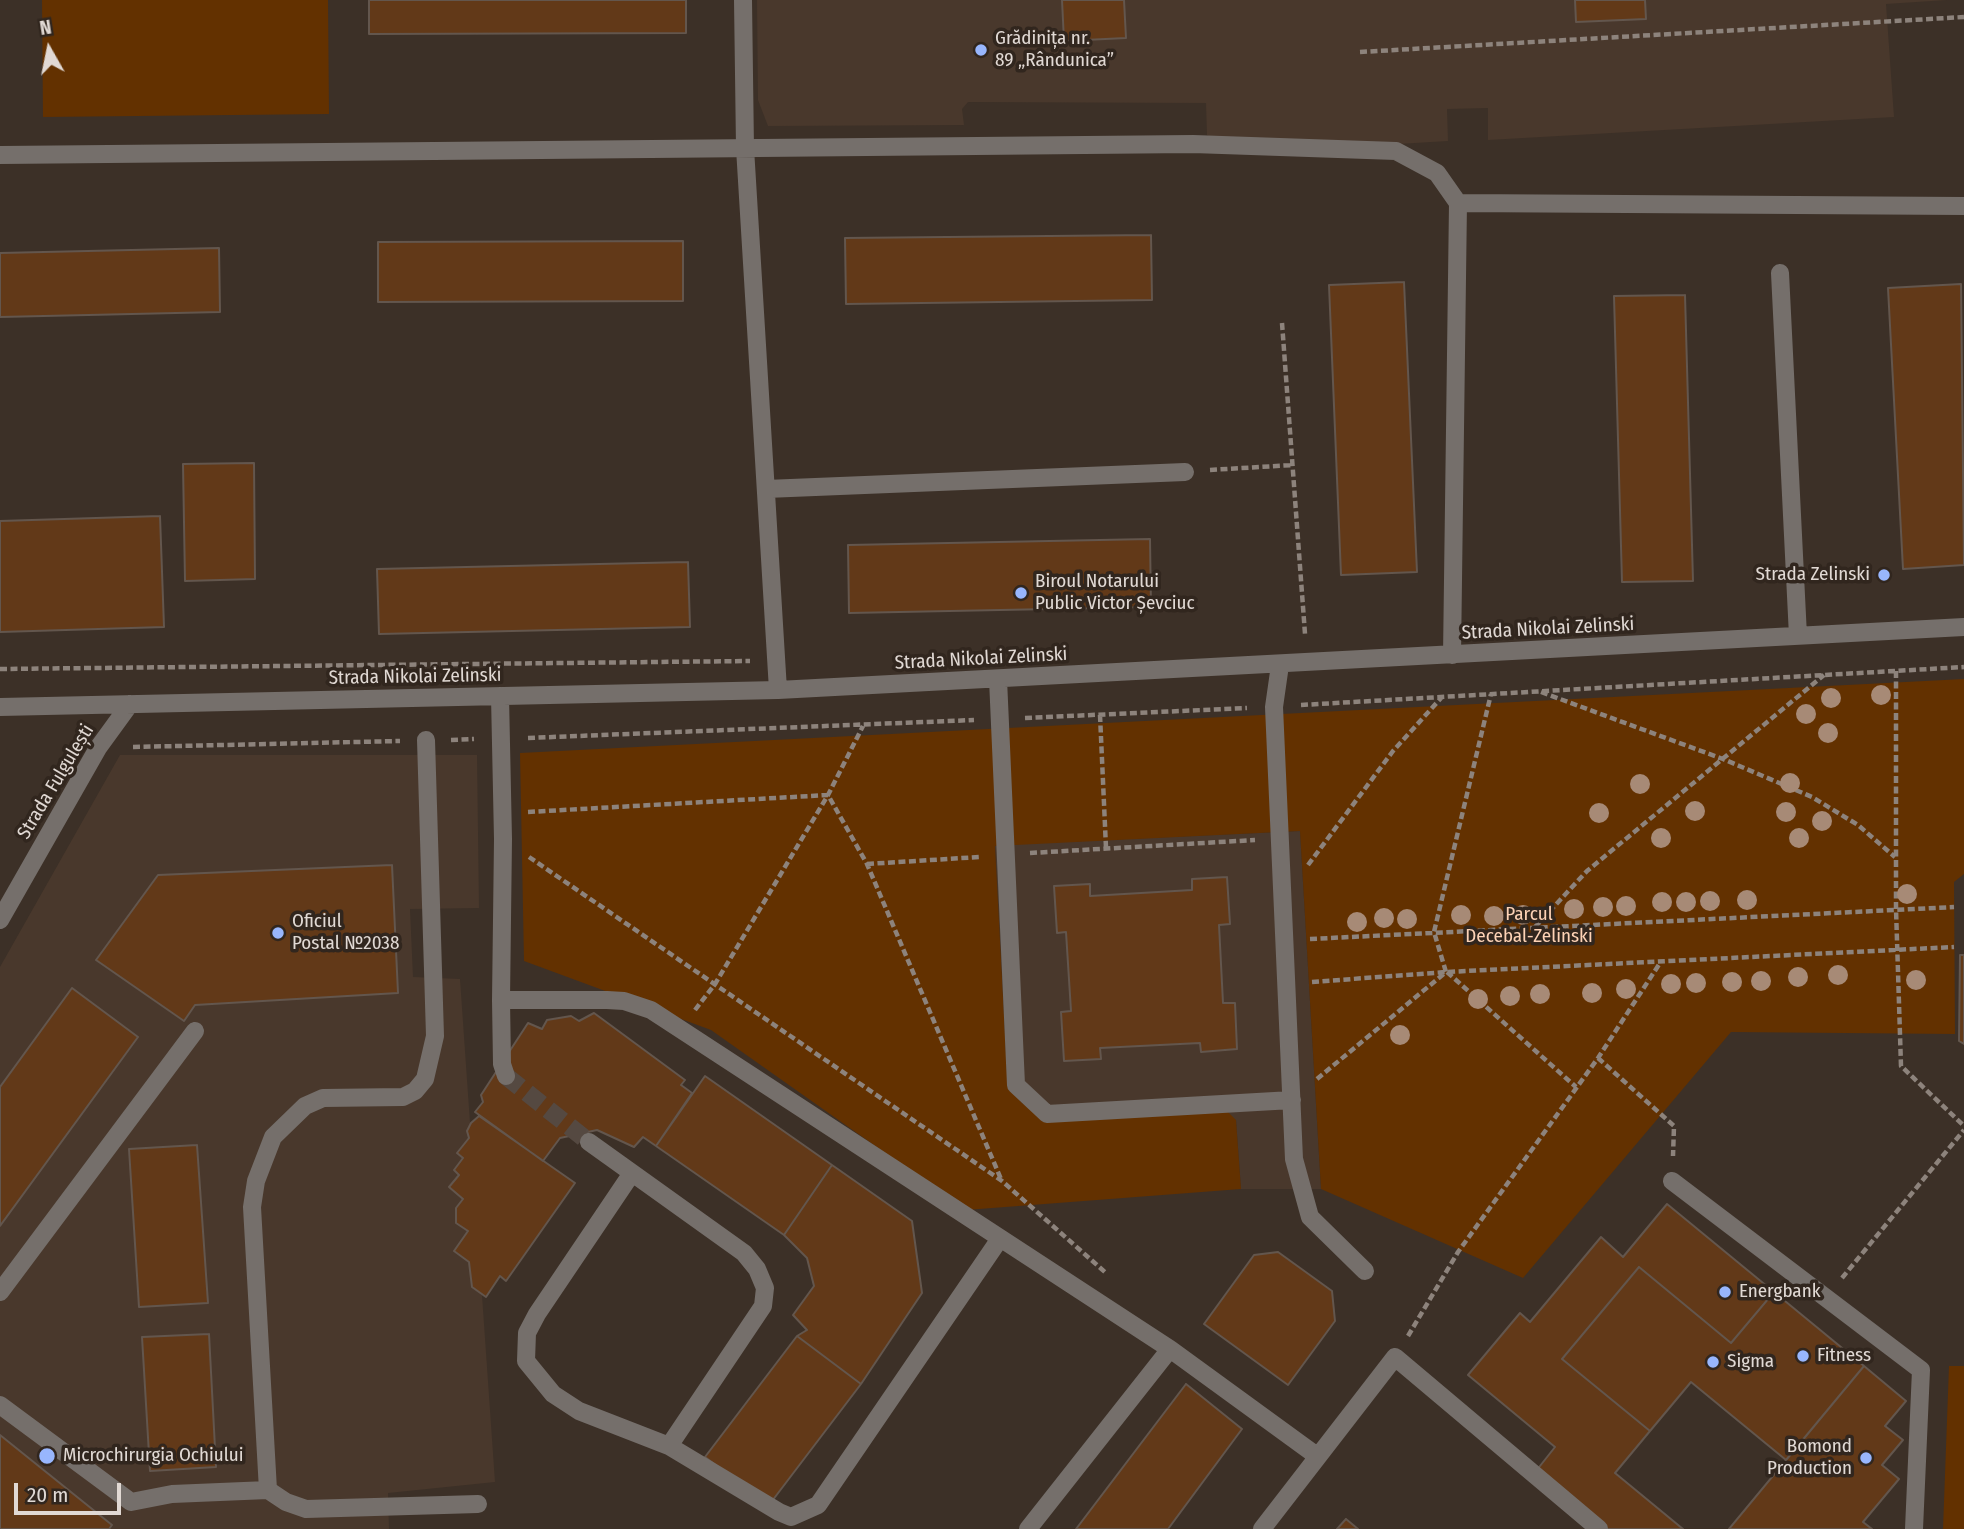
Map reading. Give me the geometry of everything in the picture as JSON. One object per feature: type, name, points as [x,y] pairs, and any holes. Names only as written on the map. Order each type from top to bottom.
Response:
[{"type":"street","points":[[743,0],[745,148],[778,691]]},
{"type":"street","points":[[0,155],[1193,144],[1395,151],[1437,173],[1458,203],[1452,655]]},
{"type":"street","points":[[1458,203],[1964,206]]},
{"type":"street","points":[[1780,273],[1798,636]]},
{"type":"street","points":[[766,489],[1185,472]]},
{"type":"street","name":"Strada Nikolai Zelinski","points":[[0,707],[778,691],[1964,627]]},
{"type":"street","points":[[1280,665],[1274,707],[1294,1159],[1310,1217],[1365,1271]]},
{"type":"street","points":[[998,679],[1016,1085],[1047,1114],[1292,1100]]},
{"type":"street","points":[[500,696],[503,813],[502,1064],[506,1076]]},
{"type":"street","name":"Strada Fulgulești","points":[[0,920],[98,748],[130,704]]},
{"type":"street","points":[[268,1490],[252,1207],[256,1181],[273,1137],[287,1119],[304,1107],[323,1098],[402,1097],[415,1091],[425,1079],[435,1036],[426,740]]},
{"type":"street","points":[[501,1000],[624,1001],[651,1010],[681,1027],[999,1240],[1170,1349],[1317,1456]]},
{"type":"street","points":[[0,1292],[195,1031]]},
{"type":"street","points":[[589,1142],[744,1253],[757,1269],[765,1288],[763,1306],[669,1447]]},
{"type":"street","points":[[632,1173],[537,1314],[527,1333],[526,1361],[553,1395],[579,1411],[669,1447],[779,1513],[791,1517],[818,1505],[999,1240]]},
{"type":"street","points":[[1672,1181],[1921,1370],[1914,1529]]},
{"type":"street","points":[[1028,1529],[1170,1349]]},
{"type":"street","points":[[1262,1529],[1395,1356],[1599,1529]]},
{"type":"street","points":[[0,1405],[131,1502],[172,1494],[268,1490],[286,1502],[306,1509],[478,1504]]},
{"type":"path","points":[[1360,52],[1964,17]]},
{"type":"path","points":[[1282,323],[1306,634]]},
{"type":"path","points":[[1185,472],[1293,465]]},
{"type":"path","points":[[1292,634],[1319,633]]},
{"type":"path","points":[[0,669],[777,660]]},
{"type":"path","points":[[98,748],[501,738],[1100,715],[1964,667]]},
{"type":"path","points":[[1826,1298],[1964,1128],[1901,1066],[1896,909],[1896,671]]},
{"type":"path","points":[[1535,927],[1587,871],[1824,675]]},
{"type":"path","points":[[1539,691],[1723,759],[1812,797],[1858,825],[1896,858]]},
{"type":"path","points":[[1491,694],[1434,932],[1446,972],[1577,1087]]},
{"type":"path","points":[[1283,900],[1393,751],[1441,697]]},
{"type":"path","points":[[1100,715],[1106,848]]},
{"type":"path","points":[[681,1027],[715,984],[828,794],[864,725]]},
{"type":"path","points":[[503,813],[828,794]]},
{"type":"path","points":[[828,794],[867,864],[1002,1181]]},
{"type":"path","points":[[867,864],[1280,838]]},
{"type":"path","points":[[503,839],[1002,1181],[1103,1269],[1120,1296],[1121,1318]]},
{"type":"path","points":[[1285,940],[1954,907]]},
{"type":"path","points":[[1287,984],[1446,972],[1954,947]]},
{"type":"path","points":[[1395,1356],[1458,1252],[1598,1058],[1660,963]]},
{"type":"path","points":[[1292,1100],[1446,972]]},
{"type":"path","points":[[1598,1058],[1674,1126],[1672,1181]]},
{"type":"shaded area","points":[[757,0],[1947,0],[1886,4],[1894,117],[1488,140],[1488,108],[1447,109],[1448,141],[1231,154],[1207,135],[1206,103],[968,102],[962,109],[964,125],[768,126],[758,100]]},
{"type":"shaded area","points":[[120,755],[477,755],[479,908],[410,909],[413,977],[460,979],[495,1482],[388,1493],[389,1529],[0,1529],[0,967]]},
{"type":"shaded area","points":[[1300,831],[1321,1189],[1241,1189],[1236,1120],[1041,1114],[1022,1103],[1011,1088],[1007,1073],[995,845]]},
{"type":"green space","points":[[42,0],[328,0],[329,114],[43,117]]},
{"type":"green space","name":"Parcul Decebal-Zelinski","points":[[1964,679],[1964,874],[1954,882],[1955,1034],[1731,1032],[1523,1278],[1321,1189],[1300,831],[995,846],[1007,1073],[1011,1088],[1022,1103],[1041,1114],[1228,1112],[1236,1120],[1241,1189],[966,1210],[711,1030],[524,961],[520,753]]},
{"type":"green space","points":[[1949,1366],[1964,1366],[1964,1529],[1943,1529]]},
{"type":"building","points":[[369,0],[686,0],[686,33],[369,34]]},
{"type":"building","points":[[1062,0],[1124,0],[1126,38],[1064,41]]},
{"type":"building","points":[[1575,0],[1645,0],[1646,19],[1576,22]]},
{"type":"building","points":[[1151,235],[1152,300],[846,304],[845,238]]},
{"type":"building","points":[[683,241],[683,301],[378,302],[378,242]]},
{"type":"building","points":[[219,248],[220,312],[0,317],[0,253]]},
{"type":"building","points":[[1404,282],[1417,572],[1341,575],[1329,285]]},
{"type":"building","points":[[1961,284],[1964,565],[1903,569],[1888,288]]},
{"type":"building","points":[[1685,295],[1693,581],[1622,582],[1614,296]]},
{"type":"building","points":[[254,463],[255,579],[185,581],[183,464]]},
{"type":"building","points":[[160,516],[164,627],[0,632],[0,521]]},
{"type":"building","points":[[1150,539],[1151,607],[849,613],[848,545]]},
{"type":"building","points":[[688,562],[690,627],[379,634],[377,569]]},
{"type":"building","points":[[392,865],[398,993],[195,1005],[184,1021],[96,960],[158,875]]},
{"type":"building","points":[[1227,877],[1230,924],[1219,925],[1223,1003],[1235,1003],[1237,1049],[1201,1052],[1200,1043],[1100,1048],[1101,1059],[1064,1061],[1061,1012],[1071,1011],[1066,932],[1057,933],[1054,886],[1090,884],[1090,896],[1192,890],[1192,879]]},
{"type":"building","points":[[1960,955],[1964,955],[1964,1044],[1959,1041]]},
{"type":"building","points":[[72,988],[138,1037],[0,1226],[0,1087]]},
{"type":"building","points":[[594,1013],[685,1080],[681,1085],[692,1093],[656,1146],[643,1137],[634,1147],[597,1130],[560,1138],[543,1161],[475,1112],[483,1102],[481,1095],[528,1023],[542,1029],[547,1020],[571,1016],[579,1021]]},
{"type":"building","points":[[705,1076],[832,1165],[784,1235],[656,1146]]},
{"type":"building","points":[[479,1116],[575,1183],[506,1281],[500,1276],[486,1297],[472,1287],[469,1262],[454,1251],[468,1231],[456,1223],[456,1208],[463,1199],[449,1187],[459,1175],[454,1170],[463,1158],[457,1153],[469,1138],[467,1131],[471,1123]]},
{"type":"building","points":[[197,1145],[208,1303],[139,1307],[129,1149]]},
{"type":"building","points":[[832,1165],[912,1221],[922,1293],[861,1384],[797,1336],[807,1330],[793,1315],[814,1286],[807,1258],[784,1235]]},
{"type":"building","points":[[1667,1204],[1774,1292],[1731,1343],[1639,1267],[1562,1359],[1650,1431],[1615,1473],[1683,1529],[1605,1529],[1536,1471],[1555,1447],[1468,1375],[1520,1313],[1530,1322],[1601,1237],[1623,1257]]},
{"type":"building","points":[[1278,1252],[1332,1291],[1335,1321],[1288,1385],[1204,1324],[1254,1255]]},
{"type":"building","name":"Sigma","points":[[1639,1267],[1731,1343],[1774,1292],[1864,1366],[1786,1460],[1691,1382],[1650,1431],[1562,1359]]},
{"type":"building","points":[[209,1334],[216,1467],[150,1471],[142,1337]]},
{"type":"building","points":[[797,1336],[861,1384],[769,1505],[705,1457]]},
{"type":"building","points":[[1864,1366],[1906,1401],[1885,1426],[1903,1440],[1882,1465],[1899,1479],[1863,1522],[1872,1529],[1729,1529]]},
{"type":"building","points":[[1186,1384],[1242,1429],[1168,1529],[1076,1529]]},
{"type":"building","points":[[0,1435],[112,1525],[109,1529],[0,1529]]},
{"type":"building","points":[[1346,1519],[1358,1529],[1337,1529]]},
{"type":"tunnel","points":[[506,1076],[589,1142]]},
{"type":"place","name":"Grădinița nr. 89 „Rândunica”","points":[[981,50]]},
{"type":"place","name":"Strada Zelinski","points":[[1884,575]]},
{"type":"place","name":"Biroul Notarului Public Victor Șevciuc","points":[[1021,593]]},
{"type":"place","name":"Oficiul Postal №2038","points":[[278,933]]},
{"type":"place","name":"Energbank","points":[[1725,1292]]},
{"type":"place","name":"Fitness","points":[[1803,1356]]},
{"type":"place","name":"Sigma","points":[[1713,1362]]},
{"type":"place","name":"Microchirurgia Ochiului","points":[[47,1456]]},
{"type":"place","name":"Bomond Production","points":[[1866,1458]]}]
